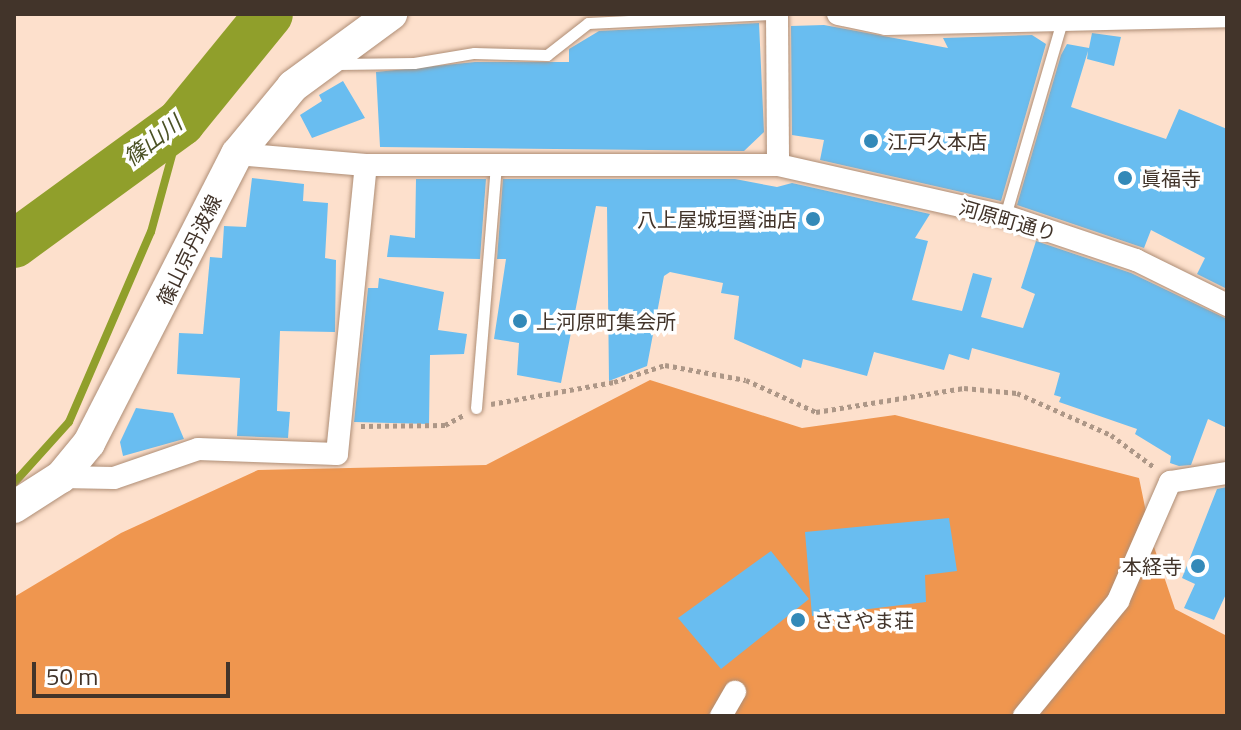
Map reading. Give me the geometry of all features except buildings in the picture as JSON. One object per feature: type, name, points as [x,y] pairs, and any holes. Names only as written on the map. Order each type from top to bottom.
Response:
[{"type":"main road","name":"篠山京丹波線","points":[[14,507],[61,477],[96,431],[237,154],[293,86],[391,14]]},
{"type":"street","points":[[777,14],[778,165]]},
{"type":"street","points":[[838,14],[886,24],[1227,16]]},
{"type":"street","name":"河原町通り","points":[[237,154],[366,165],[778,165],[1005,216],[1136,260],[1227,305]]},
{"type":"street","points":[[61,477],[114,478],[198,449],[337,454],[366,165]]},
{"type":"street","points":[[1024,716],[1118,601],[1170,482],[1227,473]]},
{"type":"street","points":[[721,716],[735,692]]},
{"type":"lane","points":[[320,66],[414,63],[474,53],[547,55],[588,23],[770,14]]},
{"type":"lane","points":[[1005,216],[1062,21]]},
{"type":"lane","points":[[476,408],[496,163]]},
{"type":"path","points":[[340,424],[387,429],[445,425],[476,408],[614,382],[665,365],[746,380],[816,412],[964,388],[1017,393],[1111,435],[1141,453],[1170,482]]},
{"type":"shaded area","points":[[650,380],[802,428],[895,415],[1139,478],[1152,541],[1175,609],[1227,636],[1227,716],[14,716],[14,597],[121,533],[258,470],[486,465]]},
{"type":"waterway","name":"篠山川","points":[[14,244],[181,122],[269,14]]},
{"type":"waterway","points":[[14,483],[69,422],[151,232],[181,122]]},
{"type":"place","name":"江戸久本店","points":[[871,141]]},
{"type":"place","name":"眞福寺","points":[[1125,178]]},
{"type":"place","name":"八上屋城垣醤油店","points":[[813,219]]},
{"type":"place","name":"上河原町集会所","points":[[520,321]]},
{"type":"place","name":"本経寺","points":[[1198,566]]},
{"type":"place","name":"ささやま荘","points":[[798,620]]}]
